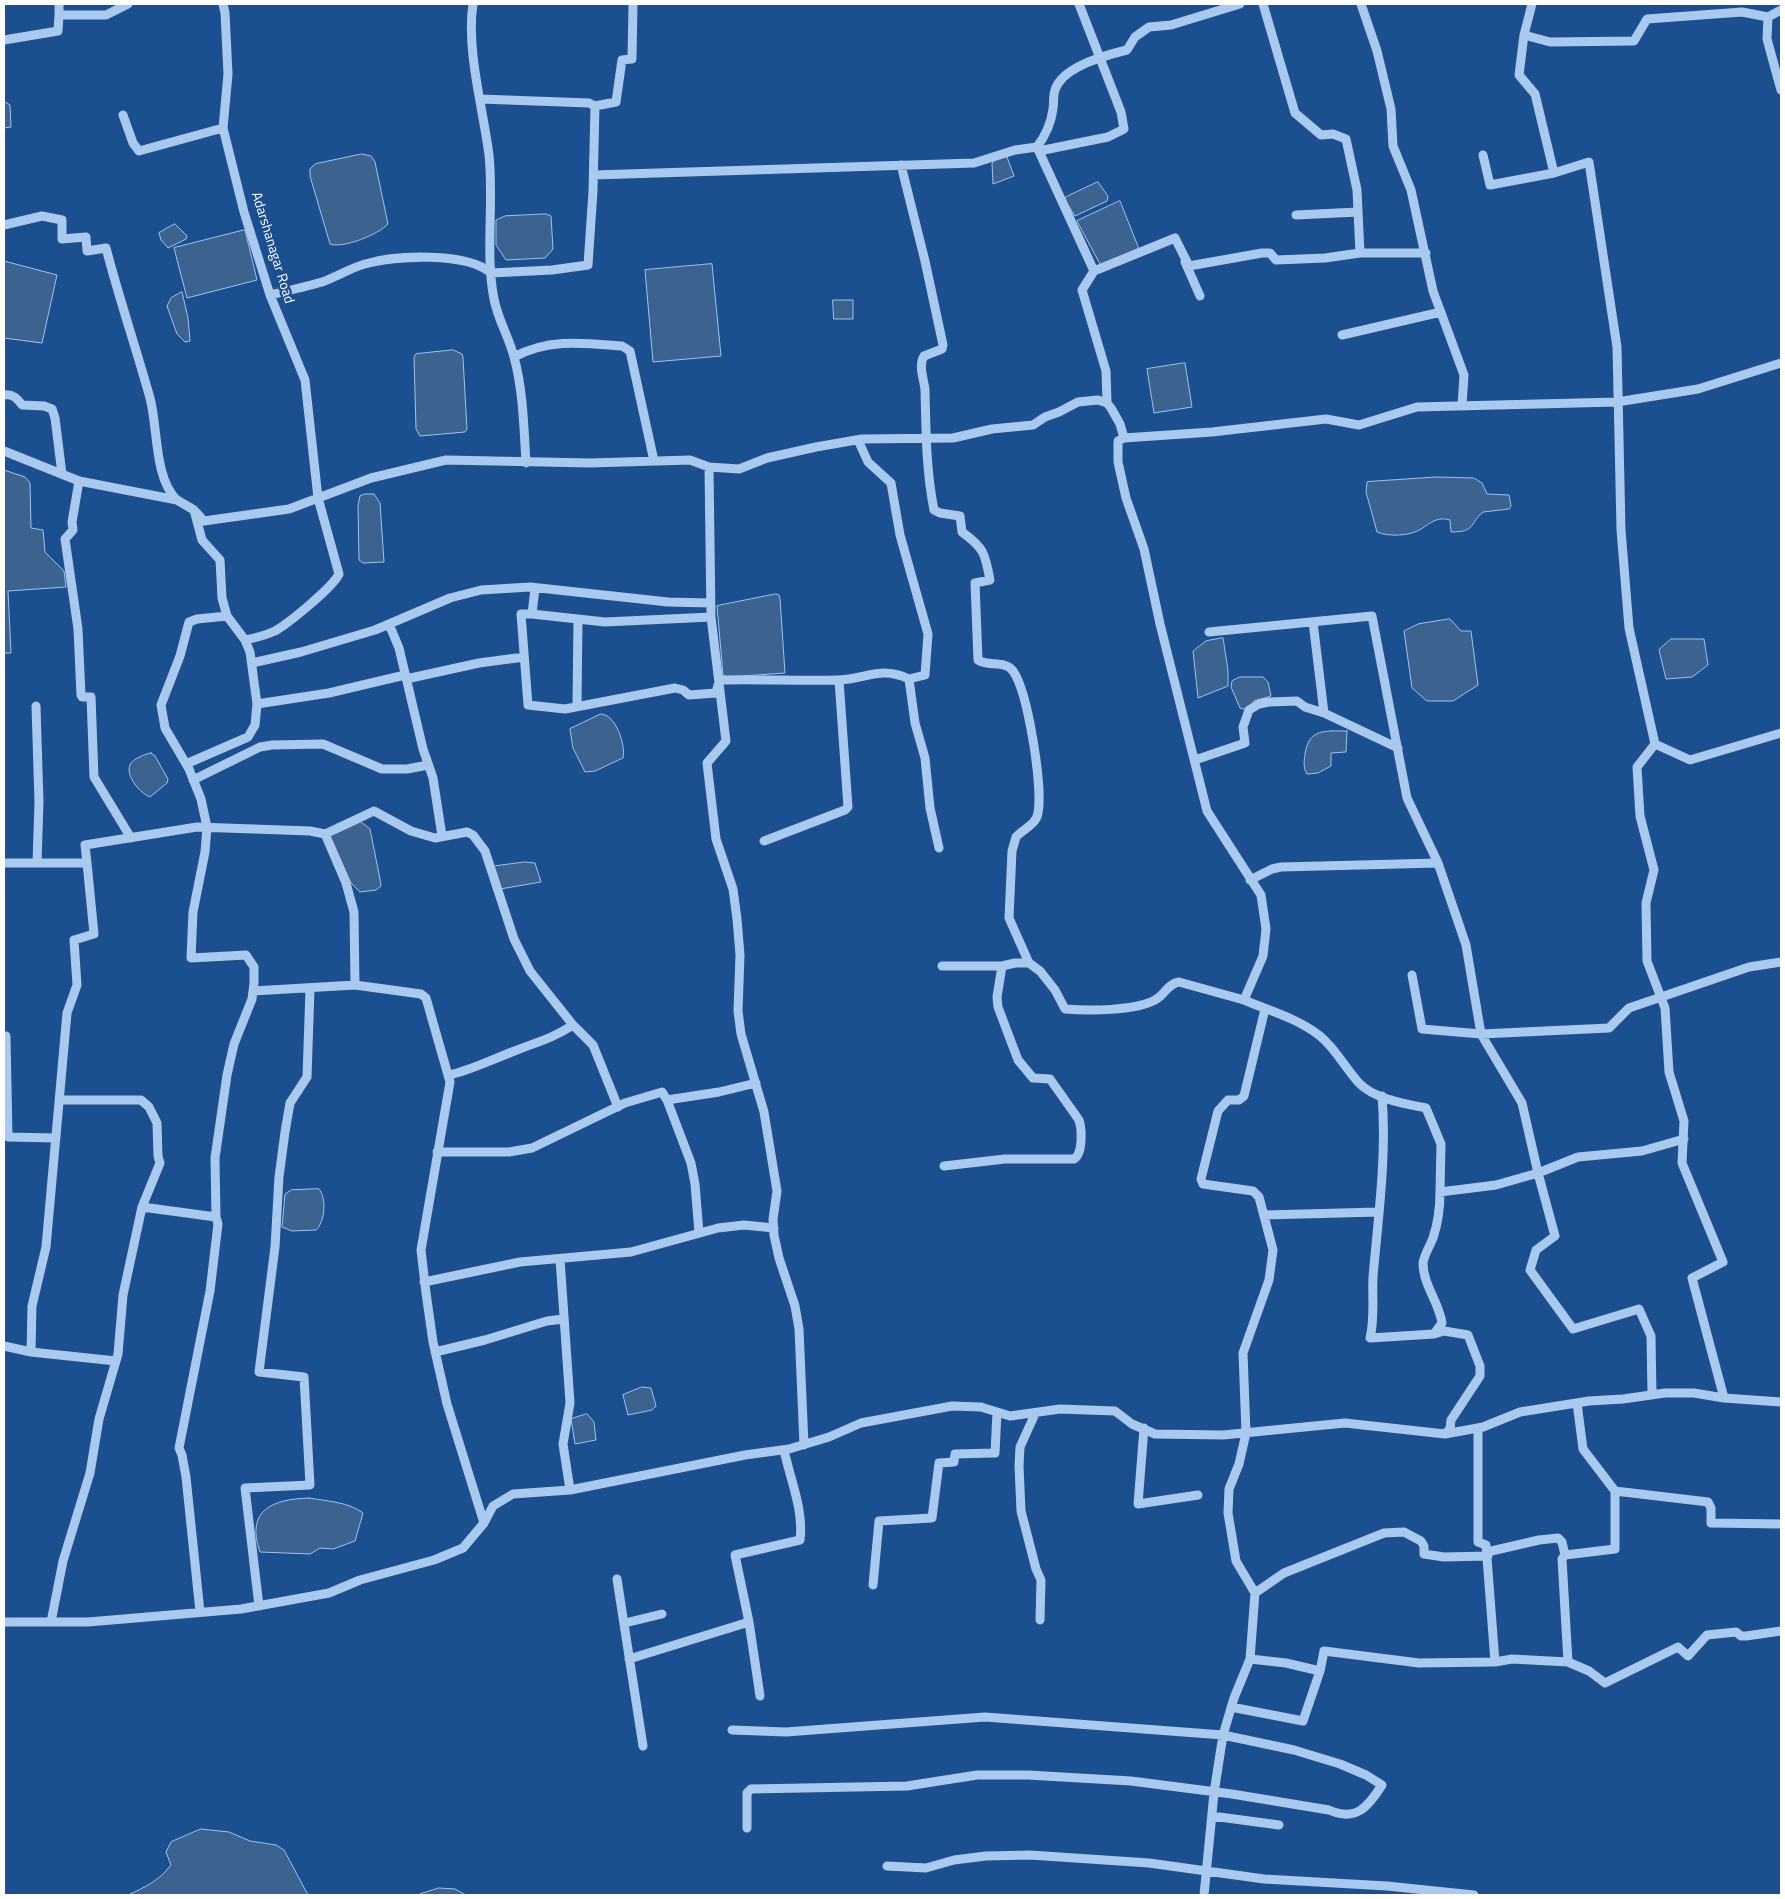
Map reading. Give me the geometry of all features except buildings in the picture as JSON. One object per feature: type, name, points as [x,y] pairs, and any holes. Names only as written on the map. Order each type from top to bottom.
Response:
[{"type":"street","points":[[4,40],[58,31],[59,4]]},
{"type":"street","points":[[59,14],[106,15],[128,4]]},
{"type":"street","name":"Adarshanagar Road","points":[[222,4],[225,12],[228,74],[224,128],[244,212],[270,295],[305,380],[318,498],[339,574],[327,588],[275,631],[245,640]]},
{"type":"street","points":[[473,4],[471,17],[480,99],[489,157],[491,273],[494,299],[514,357],[524,422],[526,463]]},
{"type":"street","points":[[480,99],[589,103],[595,106],[616,102],[622,60],[632,59],[633,4]]},
{"type":"street","points":[[594,175],[974,163],[1015,150],[1038,149],[1108,138],[1124,129],[1121,112],[1079,4]]},
{"type":"street","points":[[1038,149],[1047,133],[1053,109],[1055,88],[1068,73],[1099,56],[1127,50],[1135,37],[1149,27],[1171,25],[1240,4]]},
{"type":"street","points":[[1264,4],[1295,113],[1320,135],[1333,134],[1346,139],[1357,190],[1360,253]]},
{"type":"street","points":[[1361,4],[1377,52],[1391,109],[1393,146],[1411,190],[1433,291],[1464,375],[1462,406]]},
{"type":"street","points":[[1532,4],[1524,36],[1519,75],[1535,94],[1554,173]]},
{"type":"street","points":[[1524,36],[1550,42],[1634,41],[1648,19],[1742,8],[1768,17],[1781,10]]},
{"type":"street","points":[[1768,17],[1767,40],[1781,90]]},
{"type":"street","points":[[270,295],[322,282],[365,264],[401,259],[441,257],[482,265],[491,273],[552,270],[588,265],[594,175],[595,106]]},
{"type":"street","points":[[123,115],[133,143],[139,151],[224,128]]},
{"type":"street","points":[[1038,149],[1094,271]]},
{"type":"street","points":[[1483,155],[1490,184],[1554,173],[1589,162],[1617,347],[1621,530],[1629,628],[1655,744],[1638,767],[1640,816],[1654,870],[1646,903],[1647,960],[1665,1008],[1670,1072],[1684,1121],[1682,1163],[1722,1262],[1692,1278],[1724,1398]]},
{"type":"street","points":[[901,165],[926,261],[943,345],[942,349],[924,356],[921,362],[924,384],[928,475],[934,510],[940,513],[960,516],[962,532],[979,544],[986,559],[990,580],[975,583],[978,660],[1008,666],[1014,672],[1023,698],[1036,755],[1038,812],[1034,823],[1016,836],[1012,851],[1009,918],[1029,963],[1040,971],[1055,990],[1065,1009],[1078,1010],[1145,1004],[1157,999],[1169,986],[1179,982],[1244,1000],[1288,1017],[1318,1035],[1330,1045],[1360,1085],[1394,1102],[1426,1108],[1441,1144],[1440,1213],[1423,1262],[1428,1283],[1440,1309],[1442,1323],[1434,1334]]},
{"type":"street","points":[[1296,216],[1358,212]]},
{"type":"street","points":[[4,225],[42,216],[62,220],[62,239],[86,237],[87,251],[106,248],[150,399],[164,479],[170,493],[177,500],[194,510],[204,521],[289,509],[371,478],[446,460],[526,463],[690,460],[709,468],[739,469],[776,456],[816,446],[858,440],[954,438],[992,429],[1033,425],[1045,417],[1078,402],[1098,400],[1107,403]]},
{"type":"street","points":[[1175,238],[1189,266],[1262,253],[1270,253],[1276,260],[1324,258],[1360,253],[1426,253]]},
{"type":"street","points":[[1124,438],[1120,424],[1107,403],[1106,371],[1082,290],[1094,271],[1175,238]]},
{"type":"street","points":[[1175,238],[1200,296]]},
{"type":"street","points":[[1342,335],[1441,312]]},
{"type":"street","points":[[514,357],[531,348],[558,342],[622,346],[630,351],[654,461]]},
{"type":"street","points":[[1244,1000],[1263,956],[1266,929],[1261,895],[1208,811],[1160,624],[1144,549],[1126,498],[1118,462],[1118,441],[1124,438],[1212,432],[1326,419],[1359,425],[1417,407],[1617,402],[1698,389],[1781,363]]},
{"type":"street","points":[[4,395],[9,394],[17,398],[22,404],[44,406],[52,409],[55,418],[62,474]]},
{"type":"street","points":[[719,677],[839,680],[876,671],[897,673],[908,679],[924,675],[928,634],[900,535],[891,483],[868,462],[858,440]]},
{"type":"street","points":[[4,451],[79,481],[177,500]]},
{"type":"street","points":[[709,468],[710,603],[726,741],[707,763],[716,839],[733,889],[737,919],[740,956],[738,1010],[741,1034],[764,1112],[777,1191],[773,1219],[774,1228],[779,1258],[795,1306],[799,1329],[804,1445]]},
{"type":"street","points":[[79,481],[72,522],[73,530],[65,539],[78,629],[81,695],[82,698],[91,698],[94,778],[132,838]]},
{"type":"street","points":[[186,764],[248,737],[255,725],[257,704],[252,663],[245,640],[227,616],[222,598],[220,560],[202,540],[194,510]]},
{"type":"street","points":[[252,663],[301,652],[389,624],[450,598],[481,590],[536,588],[668,602],[710,603]]},
{"type":"street","points":[[532,614],[536,588]]},
{"type":"street","points":[[711,617],[605,622],[520,614],[528,705],[565,709],[675,688],[683,690],[689,696],[716,693],[719,677]]},
{"type":"street","points":[[200,1612],[186,1477],[182,1455],[178,1448],[210,1291],[218,1224],[216,1217],[214,1158],[227,1075],[234,1044],[253,991],[254,966],[246,955],[191,958],[192,912],[205,852],[207,827],[201,799],[193,780],[165,728],[161,705],[180,656],[189,622],[196,619],[227,616]]},
{"type":"street","points":[[1210,632],[1372,616],[1407,798],[1438,863],[1466,945],[1481,1034],[1522,1103],[1555,1236],[1536,1250],[1530,1270],[1573,1329],[1640,1309],[1651,1336],[1652,1395]]},
{"type":"street","points":[[577,706],[578,619]]},
{"type":"street","points":[[1313,622],[1324,712]]},
{"type":"street","points":[[389,624],[399,648],[428,765],[433,778],[442,836]]},
{"type":"street","points":[[257,704],[329,694],[479,663],[524,657]]},
{"type":"street","points":[[908,679],[914,723],[925,758],[930,808],[939,848]]},
{"type":"street","points":[[764,841],[845,810],[848,807],[839,680]]},
{"type":"street","points":[[1196,760],[1245,743],[1244,727],[1248,710],[1259,704],[1298,701],[1305,707],[1324,712],[1398,748]]},
{"type":"street","points":[[36,706],[39,802],[37,863]]},
{"type":"street","points":[[1655,744],[1690,760],[1781,733]]},
{"type":"street","points":[[193,780],[260,747],[272,745],[323,744],[382,769],[407,769],[428,765]]},
{"type":"street","points":[[31,1352],[32,1306],[46,1247],[61,1100],[67,1013],[77,985],[74,940],[94,934],[85,844],[196,827],[310,831],[325,834],[374,811],[411,831],[435,838],[467,832],[473,835],[485,851],[514,939],[530,971],[596,1051],[618,1107]]},
{"type":"street","points":[[325,834],[346,883],[354,912],[355,985]]},
{"type":"street","points":[[4,863],[87,863]]},
{"type":"street","points":[[1250,880],[1272,869],[1282,867],[1438,863]]},
{"type":"street","points":[[942,966],[1002,966],[1015,962],[1029,963]]},
{"type":"street","points":[[1412,975],[1422,1029],[1481,1034],[1609,1028],[1629,1008],[1660,996],[1749,967],[1781,962]]},
{"type":"street","points":[[944,1166],[1005,1159],[1074,1159],[1079,1154],[1081,1126],[1079,1120],[1050,1079],[1033,1078],[1018,1060],[998,1007],[997,998],[1002,966]]},
{"type":"street","points":[[253,991],[355,985],[421,994],[426,998],[449,1075],[447,1105],[437,1152],[421,1250],[424,1282],[435,1352],[447,1404],[484,1523]]},
{"type":"street","points":[[259,1606],[245,1488],[310,1485],[304,1377],[259,1372],[275,1247],[279,1177],[285,1132],[290,1103],[307,1078],[310,989]]},
{"type":"street","points":[[1204,1895],[1208,1870],[1214,1793],[1224,1735],[1231,1706],[1250,1659],[1255,1593],[1236,1561],[1228,1513],[1229,1489],[1240,1464],[1246,1433],[1243,1353],[1269,1280],[1273,1250],[1259,1197],[1253,1191],[1203,1184],[1201,1179],[1218,1111],[1228,1100],[1239,1100],[1244,1096],[1265,1009]]},
{"type":"street","points":[[449,1075],[465,1072],[513,1052],[552,1039],[573,1025]]},
{"type":"street","points":[[4,1036],[6,1036],[8,1137],[56,1138]]},
{"type":"street","points":[[667,1100],[719,1092],[756,1083]]},
{"type":"street","points":[[437,1152],[509,1152],[532,1148],[618,1107],[662,1092],[667,1100],[691,1163],[695,1184],[699,1233]]},
{"type":"street","points":[[1382,1096],[1379,1212],[1372,1293],[1374,1322],[1370,1338],[1434,1334],[1444,1331],[1468,1335],[1480,1366],[1480,1376],[1451,1420],[1450,1429],[1445,1434]]},
{"type":"street","points":[[51,1622],[63,1561],[90,1473],[99,1419],[116,1360],[124,1296],[142,1207],[160,1163],[158,1123],[149,1107],[142,1100],[122,1098],[61,1100]]},
{"type":"street","points":[[1440,1192],[1496,1184],[1538,1173],[1578,1157],[1642,1151],[1684,1139]]},
{"type":"street","points":[[142,1207],[216,1217]]},
{"type":"street","points":[[1264,1215],[1379,1212]]},
{"type":"street","points":[[424,1282],[501,1265],[631,1252],[718,1228],[744,1225],[774,1228]]},
{"type":"street","points":[[560,1259],[570,1402],[564,1444],[570,1490]]},
{"type":"street","points":[[435,1352],[509,1334],[547,1321],[564,1319]]},
{"type":"street","points":[[4,1346],[31,1352],[116,1360]]},
{"type":"street","points":[[4,1622],[51,1622],[200,1612],[259,1606],[329,1593],[368,1577],[434,1560],[463,1548],[484,1523],[493,1506],[513,1494],[570,1490],[745,1455],[784,1450],[804,1445],[861,1423],[952,1406],[981,1407],[1010,1416],[1060,1409],[1115,1411],[1132,1424],[1155,1434],[1246,1433],[1344,1423],[1445,1434],[1478,1428],[1520,1412],[1577,1403],[1652,1395],[1694,1392],[1724,1398],[1781,1402]]},
{"type":"street","points":[[1565,1555],[1615,1549],[1615,1491],[1583,1449],[1577,1403]]},
{"type":"street","points":[[872,1585],[879,1521],[932,1518],[939,1463],[954,1462],[955,1454],[994,1453],[997,1412]]},
{"type":"street","points":[[1035,1414],[1020,1447],[1019,1466],[1021,1511],[1034,1563],[1041,1580],[1040,1620]]},
{"type":"street","points":[[1144,1428],[1138,1504],[1198,1495]]},
{"type":"street","points":[[1478,1428],[1478,1542],[1486,1545],[1495,1662]]},
{"type":"street","points":[[760,1696],[749,1622],[735,1555],[800,1540],[801,1530],[798,1507],[784,1450]]},
{"type":"street","points":[[1615,1491],[1708,1502],[1711,1508],[1711,1523],[1781,1524]]},
{"type":"street","points":[[1255,1593],[1284,1572],[1384,1533],[1404,1532],[1413,1535],[1424,1546],[1424,1554],[1444,1557],[1487,1554],[1539,1540],[1558,1538],[1562,1542],[1565,1555],[1562,1559],[1568,1662]]},
{"type":"street","points":[[617,1578],[643,1746]]},
{"type":"street","points":[[624,1623],[662,1614]]},
{"type":"street","points":[[629,1659],[749,1622]]},
{"type":"street","points":[[1231,1706],[1303,1721],[1320,1671],[1324,1651],[1419,1663],[1495,1662],[1512,1659],[1568,1662],[1589,1671],[1605,1683],[1678,1647],[1688,1656],[1707,1636],[1736,1632],[1741,1636],[1746,1636],[1781,1631]]},
{"type":"street","points":[[1250,1659],[1286,1663],[1320,1671]]},
{"type":"street","points":[[732,1730],[786,1732],[985,1717],[1224,1735],[1294,1750],[1340,1764],[1366,1775],[1382,1785],[1369,1805],[1356,1813],[1342,1816],[1329,1810],[1131,1781],[1028,1776],[977,1775],[907,1786],[751,1789],[747,1793],[747,1828]]},
{"type":"street","points":[[1212,1816],[1279,1825]]},
{"type":"street","points":[[886,1866],[926,1868],[962,1859],[1030,1855],[1149,1863],[1264,1878],[1387,1886],[1474,1895]]},
{"type":"water","points":[[4,101],[10,105],[11,127],[4,128]]},
{"type":"water","points":[[362,154],[371,156],[375,162],[388,224],[377,232],[352,243],[330,244],[310,176],[310,169],[315,164]]},
{"type":"water","points":[[1007,157],[1014,176],[993,184],[992,163],[996,159]]},
{"type":"water","points":[[1098,182],[1108,196],[1107,201],[1075,216],[1065,200],[1066,197]]},
{"type":"water","points":[[1120,201],[1139,249],[1101,266],[1077,221]]},
{"type":"water","points":[[546,214],[551,216],[553,249],[545,258],[506,260],[496,245],[496,220],[505,216]]},
{"type":"water","points":[[175,224],[187,236],[186,239],[168,248],[161,240],[159,233]]},
{"type":"water","points":[[245,230],[257,280],[187,298],[174,248]]},
{"type":"water","points":[[4,261],[57,275],[42,343],[4,338]]},
{"type":"water","points":[[712,264],[721,356],[653,362],[645,270]]},
{"type":"water","points":[[182,292],[188,318],[190,341],[185,342],[177,334],[167,306],[171,298]]},
{"type":"water","points":[[833,300],[853,300],[853,319],[834,319]]},
{"type":"water","points":[[453,350],[462,354],[463,358],[467,429],[465,432],[420,436],[416,429],[414,357],[416,354]]},
{"type":"water","points":[[1185,363],[1192,407],[1154,413],[1147,369]]},
{"type":"water","points":[[4,470],[25,477],[30,483],[31,528],[43,530],[45,552],[64,571],[66,587],[8,591],[11,653],[4,653]]},
{"type":"water","points":[[1436,477],[1474,478],[1482,483],[1487,494],[1509,495],[1511,506],[1509,509],[1483,512],[1465,531],[1451,532],[1450,520],[1441,519],[1417,531],[1406,534],[1387,535],[1377,532],[1366,492],[1367,482]]},
{"type":"water","points":[[374,494],[380,503],[384,562],[363,563],[359,560],[358,505],[360,496]]},
{"type":"water","points":[[776,594],[779,595],[780,599],[785,673],[727,677],[723,675],[717,606]]},
{"type":"water","points":[[1450,619],[1461,631],[1471,631],[1478,685],[1453,701],[1427,701],[1412,688],[1404,631],[1418,624]]},
{"type":"water","points":[[1223,638],[1228,670],[1228,686],[1198,698],[1193,651],[1206,641]]},
{"type":"water","points":[[1671,639],[1704,639],[1708,665],[1692,677],[1666,679],[1659,650]]},
{"type":"water","points":[[1240,677],[1263,677],[1268,682],[1271,696],[1254,701],[1247,710],[1240,708],[1231,687],[1232,681]]},
{"type":"water","points":[[601,714],[611,719],[619,731],[623,746],[623,758],[595,771],[585,772],[573,748],[570,729]]},
{"type":"water","points":[[1325,731],[1347,731],[1346,752],[1331,753],[1331,766],[1318,773],[1307,774],[1304,767],[1304,759],[1310,739],[1314,735]]},
{"type":"water","points":[[151,753],[155,756],[168,779],[167,783],[150,797],[135,784],[129,769],[133,761]]},
{"type":"water","points":[[361,822],[370,829],[381,886],[376,890],[360,892],[351,883],[330,836]]},
{"type":"water","points":[[525,862],[535,863],[541,882],[500,889],[493,868],[495,866]]},
{"type":"water","points":[[319,1189],[322,1193],[324,1210],[316,1230],[292,1231],[282,1227],[285,1194],[291,1190]]},
{"type":"water","points":[[642,1387],[651,1388],[656,1406],[652,1410],[628,1415],[623,1395]]},
{"type":"water","points":[[587,1414],[594,1422],[596,1440],[575,1444],[571,1419]]},
{"type":"water","points":[[309,1498],[344,1504],[363,1513],[355,1541],[333,1549],[320,1548],[310,1554],[260,1552],[256,1538],[256,1526],[259,1517],[265,1510],[274,1504],[284,1501]]},
{"type":"water","points":[[201,1829],[229,1832],[250,1841],[276,1845],[284,1850],[308,1895],[128,1895],[157,1879],[171,1865],[166,1852],[171,1842]]},
{"type":"water","points":[[439,1888],[455,1889],[466,1895],[417,1895]]}]
